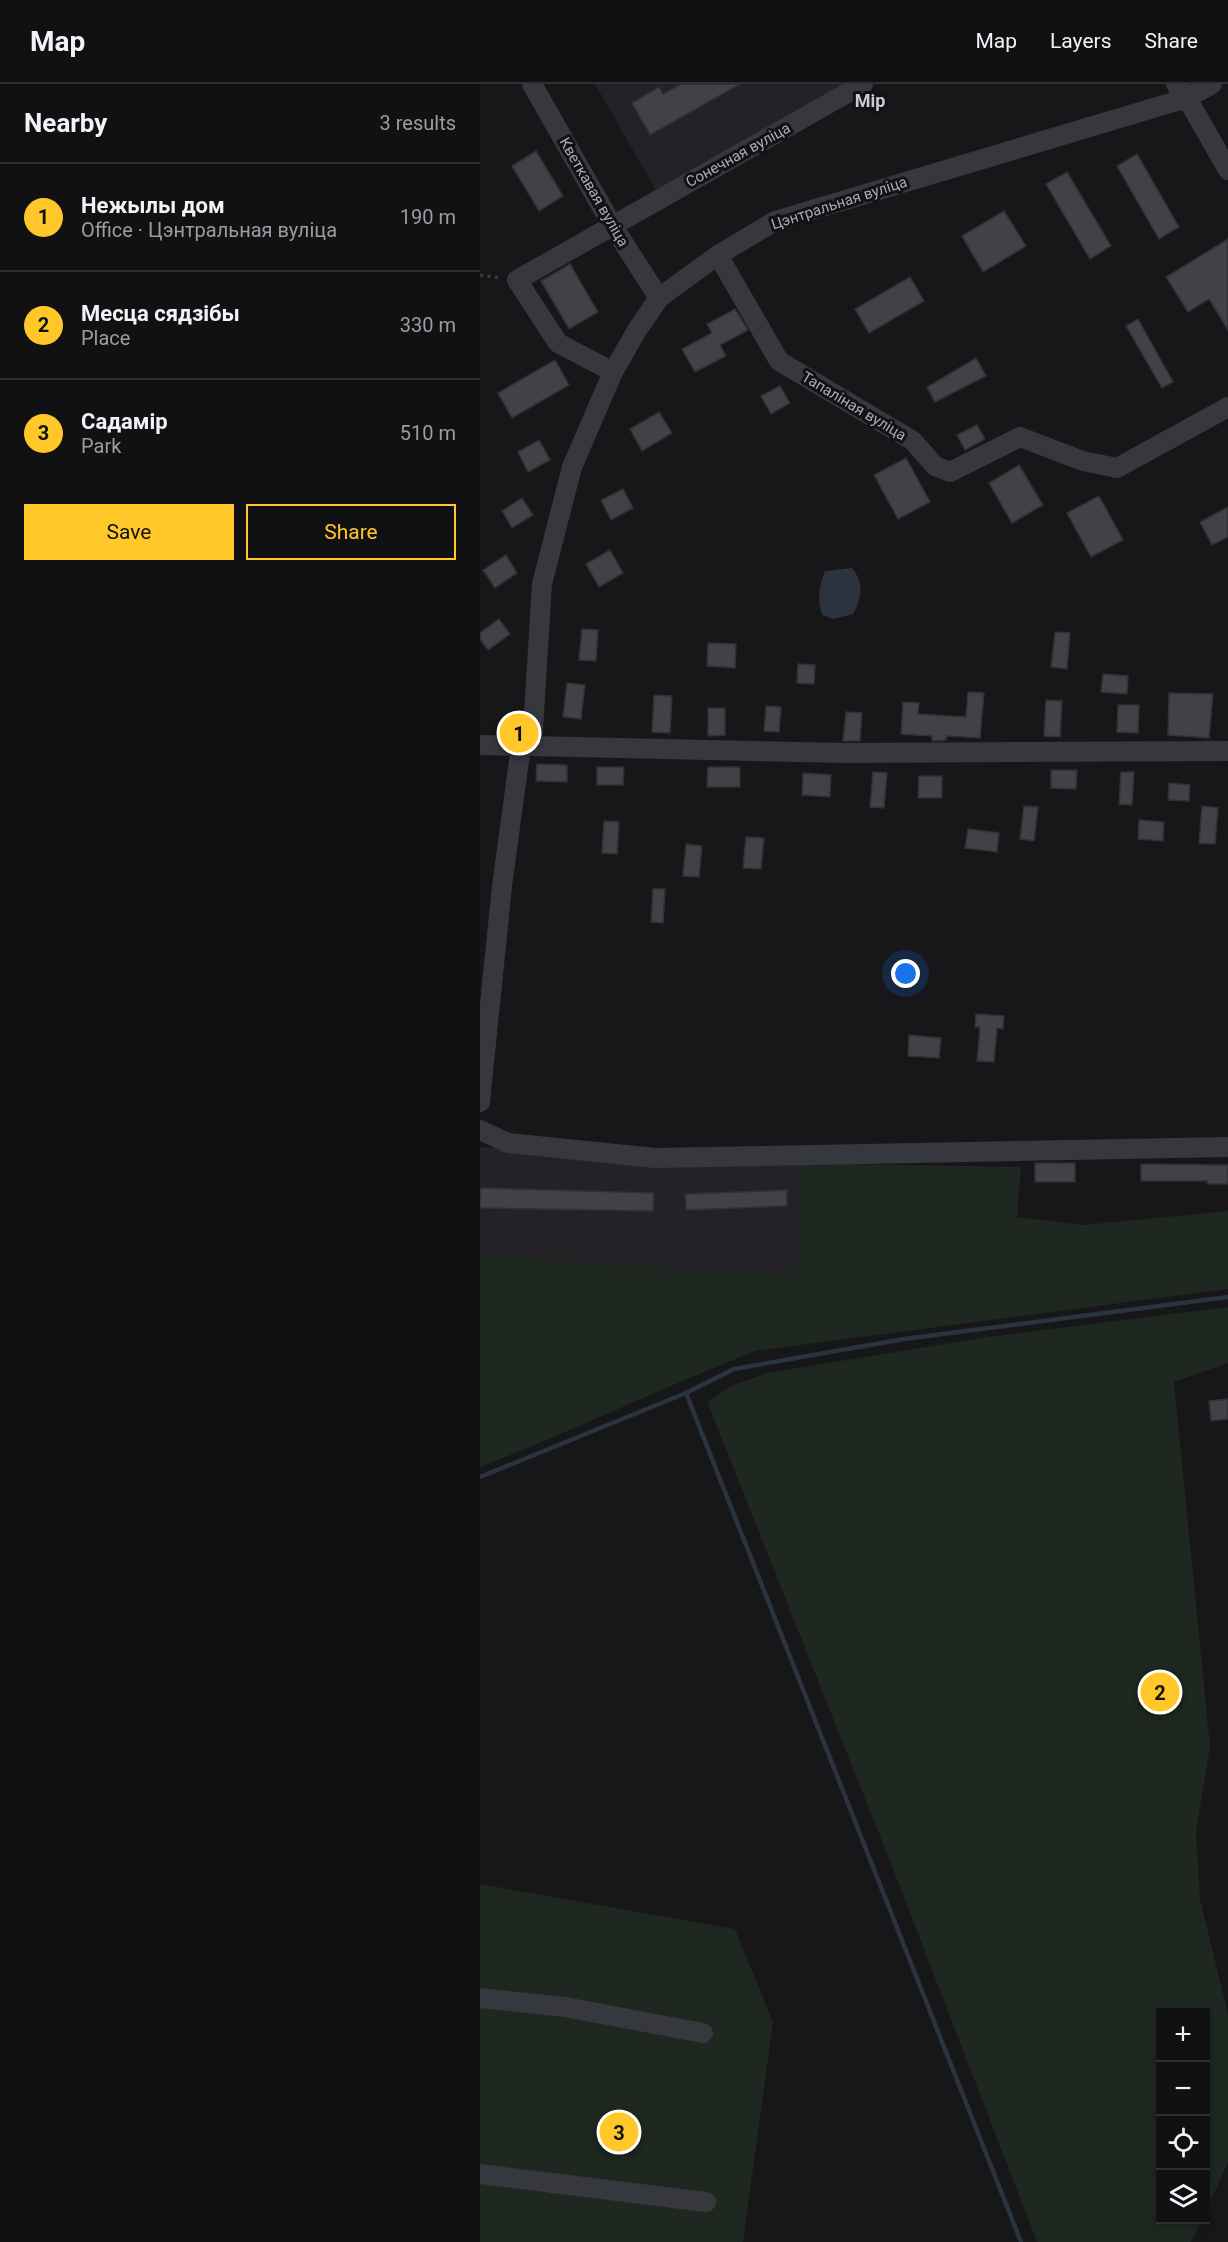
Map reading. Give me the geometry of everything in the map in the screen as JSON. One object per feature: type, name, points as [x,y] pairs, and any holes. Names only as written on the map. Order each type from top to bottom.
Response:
[{"type":"street","name":"Кветкавая вуліца","points":[[532,84],[612,225],[660,298]]},
{"type":"street","name":"Сонечная вуліца","points":[[613,372],[558,343],[517,280],[863,84]]},
{"type":"street","name":"Цэнтральная вуліца","points":[[480,1102],[502,886],[527,746],[542,584],[572,467],[613,372],[637,330],[660,298],[718,255],[775,221],[1182,91],[1212,84]]},
{"type":"street","points":[[1182,91],[1228,170]]},
{"type":"street","name":"Тапаліная вуліца","points":[[718,255],[779,362],[913,441],[935,466],[950,472],[1020,437],[1083,461],[1117,468],[1228,407]]},
{"type":"street","points":[[480,745],[846,753],[1228,751]]},
{"type":"street","points":[[480,1106],[481,1130],[508,1143],[655,1158],[1228,1148]]},
{"type":"street","points":[[480,1998],[565,2007],[703,2033]]},
{"type":"street","points":[[480,2174],[705,2202]]},
{"type":"shaded area","points":[[595,84],[848,84],[658,194]]},
{"type":"shaded area","points":[[852,568],[860,585],[858,602],[853,614],[834,619],[822,615],[819,593],[825,571]]},
{"type":"shaded area","points":[[480,1147],[800,1163],[797,1277],[480,1255]]},
{"type":"shaded area","points":[[800,1163],[1021,1167],[1017,1217],[1083,1225],[1228,1211],[1228,1289],[755,1351],[480,1467],[480,1255],[797,1277]]},
{"type":"shaded area","points":[[1228,1307],[1228,1363],[1174,1382],[1210,1747],[1196,1832],[1200,1899],[1228,2014],[1228,2163],[1210,2202],[1210,2008],[1156,2008],[1156,2224],[1200,2224],[1191,2242],[1037,2242],[886,1851],[707,1402],[731,1386],[767,1373],[987,1337]]},
{"type":"shaded area","points":[[480,1884],[735,1929],[773,2022],[743,2242],[480,2242]]},
{"type":"building","points":[[681,84],[740,84],[650,135],[632,103],[659,87],[663,94]]},
{"type":"building","points":[[536,151],[563,196],[539,211],[512,166]]},
{"type":"building","points":[[1137,154],[1179,227],[1159,239],[1117,166]]},
{"type":"building","points":[[1067,172],[1111,246],[1090,259],[1046,184]]},
{"type":"building","points":[[1004,211],[1026,246],[983,272],[962,236]]},
{"type":"building","points":[[1228,239],[1228,330],[1209,299],[1188,312],[1166,277]]},
{"type":"building","points":[[570,264],[598,312],[569,329],[541,281]]},
{"type":"building","points":[[910,277],[924,301],[869,333],[855,309]]},
{"type":"building","points":[[735,309],[748,330],[720,345],[726,356],[695,372],[682,349],[712,333],[707,324]]},
{"type":"building","points":[[1138,319],[1173,382],[1162,388],[1126,326]]},
{"type":"building","points":[[976,358],[986,376],[935,402],[927,387]]},
{"type":"building","points":[[555,360],[569,385],[512,418],[498,393]]},
{"type":"building","points":[[780,386],[790,403],[771,414],[761,396]]},
{"type":"building","points":[[659,412],[672,433],[642,451],[630,429]]},
{"type":"building","points":[[977,425],[985,439],[965,450],[957,435]]},
{"type":"building","points":[[539,440],[550,460],[528,472],[518,452]]},
{"type":"building","points":[[906,458],[930,502],[898,519],[874,475]]},
{"type":"building","points":[[1019,465],[1043,505],[1012,523],[989,483]]},
{"type":"building","points":[[623,489],[633,508],[611,520],[601,500]]},
{"type":"building","points":[[1099,496],[1123,540],[1091,557],[1067,513]]},
{"type":"building","points":[[522,498],[533,515],[512,528],[502,511]]},
{"type":"building","points":[[1228,507],[1228,537],[1212,545],[1200,522]]},
{"type":"building","points":[[610,550],[623,573],[599,587],[586,564]]},
{"type":"building","points":[[506,555],[517,573],[495,588],[483,570]]},
{"type":"building","points":[[499,619],[510,634],[488,650],[480,639],[480,633]]},
{"type":"building","points":[[582,629],[598,630],[596,661],[579,660]]},
{"type":"building","points":[[1055,632],[1070,633],[1067,669],[1051,667]]},
{"type":"building","points":[[708,643],[736,644],[735,668],[707,666]]},
{"type":"building","points":[[798,664],[815,665],[814,684],[797,683]]},
{"type":"building","points":[[1103,674],[1128,676],[1127,694],[1101,692]]},
{"type":"building","points":[[567,683],[585,685],[581,719],[563,717]]},
{"type":"building","points":[[968,692],[984,693],[980,738],[947,736],[946,740],[932,741],[932,736],[901,734],[903,702],[919,703],[918,714],[966,717]]},
{"type":"building","points":[[1169,693],[1213,694],[1209,738],[1168,735]]},
{"type":"building","points":[[654,695],[672,696],[670,733],[652,732]]},
{"type":"building","points":[[1046,700],[1062,701],[1060,737],[1044,736]]},
{"type":"building","points":[[1118,705],[1139,705],[1138,733],[1117,732]]},
{"type":"building","points":[[766,706],[781,707],[779,732],[764,731]]},
{"type":"building","points":[[708,708],[725,708],[725,735],[708,736]]},
{"type":"building","points":[[846,712],[862,713],[860,741],[843,741]]},
{"type":"building","points":[[537,764],[567,765],[567,782],[536,781]]},
{"type":"building","points":[[597,767],[624,767],[623,785],[597,785]]},
{"type":"building","points":[[708,767],[740,767],[740,787],[707,787]]},
{"type":"building","points":[[1051,770],[1077,770],[1076,789],[1051,788]]},
{"type":"building","points":[[873,772],[887,773],[884,808],[870,807]]},
{"type":"building","points":[[1121,772],[1134,772],[1132,805],[1119,804]]},
{"type":"building","points":[[803,773],[831,775],[830,797],[802,795]]},
{"type":"building","points":[[919,776],[942,776],[942,798],[918,798]]},
{"type":"building","points":[[1169,783],[1190,785],[1189,801],[1168,800]]},
{"type":"building","points":[[1024,806],[1038,807],[1034,841],[1020,839]]},
{"type":"building","points":[[1202,806],[1218,808],[1215,844],[1199,843]]},
{"type":"building","points":[[1139,820],[1164,822],[1163,841],[1138,839]]},
{"type":"building","points":[[604,821],[619,822],[617,854],[602,853]]},
{"type":"building","points":[[968,829],[999,833],[997,852],[965,848]]},
{"type":"building","points":[[746,837],[764,838],[761,869],[743,868]]},
{"type":"building","points":[[686,844],[702,846],[699,877],[683,876]]},
{"type":"building","points":[[653,889],[665,889],[663,923],[651,922]]},
{"type":"building","points":[[976,1014],[1004,1016],[1003,1029],[997,1028],[994,1062],[977,1061],[980,1027],[975,1027]]},
{"type":"building","points":[[909,1035],[941,1038],[939,1058],[908,1056]]},
{"type":"building","points":[[1035,1163],[1075,1163],[1075,1182],[1035,1182]]},
{"type":"building","points":[[1141,1164],[1228,1165],[1228,1184],[1207,1184],[1207,1181],[1141,1181]]},
{"type":"building","points":[[480,1188],[654,1193],[653,1211],[480,1208]]},
{"type":"building","points":[[787,1190],[787,1206],[686,1210],[685,1194]]},
{"type":"building","points":[[1228,1399],[1228,1419],[1211,1421],[1209,1401]]},
{"type":"waterway","points":[[480,1477],[686,1393],[734,1369],[904,1339],[1228,1297]]},
{"type":"waterway","points":[[686,1393],[1021,2242]]},
{"type":"place","name":"Нежылы дом","points":[[519,733]]},
{"type":"place","name":"Месца сядзібы","points":[[1160,1692]]},
{"type":"place","name":"Садамір","points":[[619,2132]]},
{"type":"district","name":"Мір","points":[[870,100]]}]
